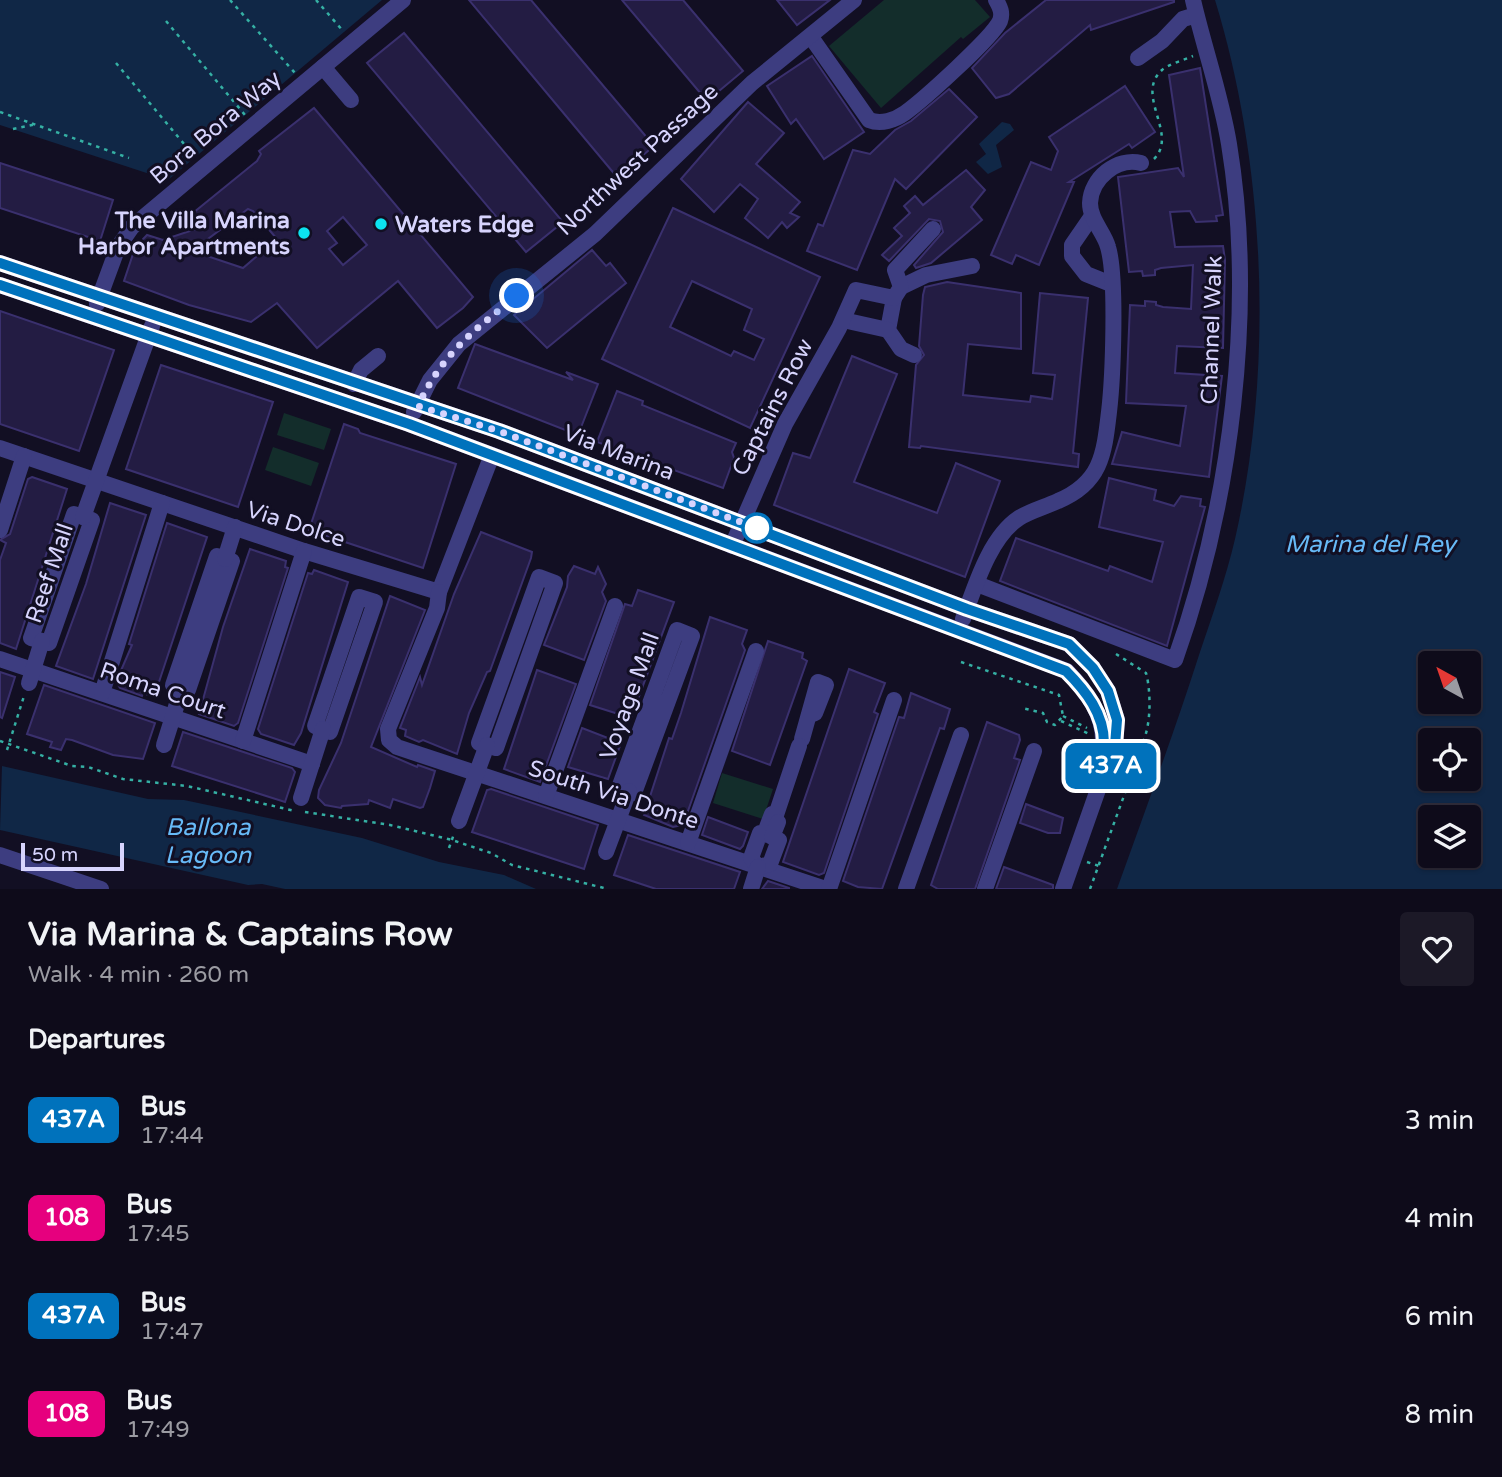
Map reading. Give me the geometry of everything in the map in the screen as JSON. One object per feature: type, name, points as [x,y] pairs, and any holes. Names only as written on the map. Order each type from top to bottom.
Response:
[{"type":"street","name":"Bora Bora Way","points":[[93,317],[118,247],[132,227],[403,0]]},
{"type":"street","name":"Northwest Passage","points":[[409,424],[430,380],[459,344],[595,234],[752,83],[853,0]]},
{"type":"street","points":[[810,37],[869,120],[886,122],[905,113],[986,38],[1000,20],[1002,10],[996,0]]},
{"type":"street","points":[[1138,58],[1162,41],[1195,7]]},
{"type":"street","name":"Channel Walk","points":[[977,584],[1175,660],[1219,503],[1237,374],[1237,210],[1229,143],[1195,7]]},
{"type":"street","points":[[323,67],[351,100]]},
{"type":"street","points":[[958,632],[1000,536],[1019,518],[1073,495],[1095,477],[1109,410],[1111,284],[1108,246],[1092,216],[1090,203],[1094,189],[1105,172],[1124,161],[1141,163]]},
{"type":"street","points":[[1092,216],[1072,245],[1072,256],[1086,274],[1111,284]]},
{"type":"street","points":[[888,330],[897,292],[895,270],[933,229]]},
{"type":"street","name":"Via Marina","points":[[0,263],[418,406],[499,431],[967,609],[1069,644],[1093,668],[1108,691],[1117,720],[1114,758],[1108,774],[1101,781],[1063,889]]},
{"type":"street","points":[[897,292],[926,275],[972,266]]},
{"type":"street","name":"Via Marina","points":[[0,285],[409,424],[1066,671],[1082,688],[1100,716],[1104,743],[1098,772],[1101,781]]},
{"type":"street","name":"Captains Row","points":[[732,546],[785,424],[856,290],[897,292]]},
{"type":"street","points":[[842,320],[888,330],[901,349],[914,355]]},
{"type":"street","points":[[97,480],[147,335],[157,323],[174,323]]},
{"type":"street","points":[[354,384],[361,370],[378,356]]},
{"type":"street","name":"Via Dolce","points":[[0,448],[304,551],[439,592]]},
{"type":"street","points":[[439,592],[492,455]]},
{"type":"street","points":[[0,530],[24,456]]},
{"type":"street","name":"Reef Mall","points":[[31,677],[42,641],[32,638],[74,514],[83,517],[97,480]]},
{"type":"street","points":[[102,693],[162,503]]},
{"type":"street","points":[[164,745],[182,688],[173,685],[217,556],[225,559],[235,527]]},
{"type":"street","points":[[243,741],[304,551]]},
{"type":"street","points":[[301,797],[323,729],[330,732],[375,602],[368,600],[375,573]]},
{"type":"street","points":[[539,577],[555,583],[496,748],[487,746],[479,743],[539,577]]},
{"type":"street","name":"South Via Donte","points":[[439,592],[438,608],[388,729],[388,740],[397,747],[827,889]]},
{"type":"street","points":[[546,796],[615,606]]},
{"type":"street","name":"Voyage Mall","points":[[677,630],[692,636],[634,793],[629,791],[619,788],[677,630]]},
{"type":"street","points":[[688,843],[756,651]]},
{"type":"street","name":"Roma Court","points":[[0,659],[31,677],[102,693],[312,764]]},
{"type":"street","points":[[827,889],[894,700]]},
{"type":"street","points":[[751,889],[758,867],[751,858],[760,834],[764,835],[772,814],[776,815],[810,715]]},
{"type":"street","points":[[906,889],[961,735]]},
{"type":"street","points":[[459,821],[487,746]]},
{"type":"street","points":[[985,889],[1034,751]]},
{"type":"street","name":"Voyage Mall","points":[[606,852],[629,791]]},
{"type":"street","points":[[0,855],[101,889]]},
{"type":"path","points":[[230,0],[295,74]]},
{"type":"path","points":[[316,0],[344,32]]},
{"type":"path","points":[[166,21],[246,115]]},
{"type":"path","points":[[1141,163],[1154,159],[1161,152],[1164,139],[1153,98],[1158,74],[1164,67],[1208,51]]},
{"type":"path","points":[[116,63],[195,157]]},
{"type":"path","points":[[0,112],[129,158]]},
{"type":"path","points":[[13,129],[37,124]]},
{"type":"path","points":[[1090,889],[1133,771],[1131,757],[1140,748],[1151,707],[1152,692],[1146,673],[1115,654]]},
{"type":"path","points":[[961,662],[1059,695],[1063,716],[1055,725],[1047,722],[1043,713],[1022,708]]},
{"type":"path","points":[[7,750],[31,677]]},
{"type":"path","points":[[1061,721],[1093,734],[1063,716]]},
{"type":"path","points":[[1087,862],[1099,866]]},
{"type":"green space","points":[[884,0],[975,0],[990,17],[963,39],[961,37],[881,108],[829,46]]},
{"type":"green space","points":[[284,413],[331,429],[324,450],[277,435]]},
{"type":"green space","points":[[273,447],[319,463],[311,486],[265,470]]},
{"type":"green space","points":[[722,773],[773,789],[763,819],[713,803]]},
{"type":"water","points":[[0,0],[382,0],[168,180],[0,125]]},
{"type":"water","name":"Marina del Rey","points":[[1215,0],[1502,0],[1502,889],[1117,889],[1180,714],[1223,583],[1235,539],[1247,474],[1256,406],[1259,268],[1245,130],[1232,64]]},
{"type":"water","points":[[1002,122],[1010,124],[1014,130],[996,145],[1002,167],[988,174],[976,162],[986,154],[979,144]]},
{"type":"water","name":"Ballona Lagoon","points":[[2,766],[148,799],[184,800],[362,838],[439,862],[504,875],[536,889],[285,889],[262,884],[248,885],[0,830]]},
{"type":"building","points":[[469,0],[531,0],[654,146],[617,177]]},
{"type":"building","points":[[622,0],[683,0],[743,71],[707,101]]},
{"type":"building","points":[[777,0],[830,0],[797,25]]},
{"type":"building","points":[[1046,0],[1174,2],[1091,30],[1090,25],[1009,94],[996,98],[972,68],[1005,33]]},
{"type":"building","name":"Waters Edge","points":[[404,33],[563,222],[526,252],[367,63]]},
{"type":"building","points":[[812,56],[864,132],[824,159],[796,119],[791,124],[767,86]]},
{"type":"building","points":[[1200,68],[1223,215],[1216,216],[1217,221],[1196,222],[1190,211],[1170,212],[1175,247],[1223,246],[1223,348],[1177,346],[1175,373],[1222,376],[1209,477],[1112,464],[1122,432],[1180,446],[1186,406],[1126,403],[1130,305],[1145,306],[1145,301],[1156,302],[1156,305],[1163,307],[1191,309],[1193,265],[1161,268],[1155,270],[1155,275],[1143,276],[1142,271],[1129,272],[1118,177],[1178,168],[1184,177],[1169,75]]},
{"type":"building","points":[[1125,86],[1155,132],[1132,148],[1129,144],[1069,182],[1074,182],[1039,265],[1016,255],[1012,264],[991,255],[1031,162],[1051,170],[1058,151],[1049,137]]},
{"type":"building","points":[[949,89],[977,117],[906,189],[895,179],[857,270],[807,251],[818,224],[823,226],[853,150],[870,154],[895,130],[911,121]]},
{"type":"building","points":[[748,102],[784,133],[756,164],[800,202],[790,213],[799,217],[787,228],[782,222],[768,238],[745,218],[758,199],[740,184],[714,212],[681,179]]},
{"type":"building","points":[[314,108],[473,297],[437,328],[398,281],[317,348],[277,303],[251,322],[189,305],[124,281],[135,248],[139,249],[147,235],[163,240],[196,229],[189,220],[195,216],[193,213],[257,161],[261,154],[259,151]],"holes":[[[248,209],[253,211],[277,239],[243,268],[192,251]],[[343,217],[367,245],[343,265],[329,249],[337,243],[327,231]]]},
{"type":"building","points":[[0,163],[113,200],[100,241],[0,208]]},
{"type":"building","points":[[966,170],[985,190],[971,207],[982,220],[931,263],[916,268],[914,265],[943,232],[940,221],[929,219],[889,261],[882,255],[902,236],[894,228],[910,213],[904,206],[915,196],[923,205]]},
{"type":"building","points":[[673,208],[820,277],[750,428],[602,359]],"holes":[[[692,281],[752,309],[744,330],[764,339],[754,360],[734,351],[731,356],[670,327]]]},
{"type":"building","points":[[592,250],[606,266],[610,263],[626,283],[547,348],[514,315]]},
{"type":"building","points":[[947,282],[1021,293],[1021,349],[968,344],[963,395],[1030,402],[1031,396],[1052,399],[1055,375],[1033,373],[1040,293],[1088,298],[1073,453],[1079,454],[1078,467],[921,446],[909,447],[916,365],[924,355],[919,346],[923,295],[925,287]]},
{"type":"building","points":[[0,311],[114,350],[79,451],[0,424]]},
{"type":"building","points":[[475,344],[573,380],[566,372],[598,384],[578,435],[458,388]]},
{"type":"building","points":[[852,356],[897,374],[854,482],[937,513],[956,463],[1000,481],[965,577],[774,505],[793,453],[810,458]]},
{"type":"building","points":[[161,365],[273,402],[238,507],[126,469]]},
{"type":"building","points":[[617,391],[643,401],[642,405],[736,443],[732,452],[734,458],[723,488],[597,442]]},
{"type":"building","points":[[344,424],[358,429],[360,433],[456,464],[423,568],[309,530]]},
{"type":"building","points":[[32,477],[67,489],[16,649],[0,643],[0,560],[6,543],[0,540],[10,534],[28,479]]},
{"type":"building","points":[[1109,478],[1156,490],[1154,500],[1174,506],[1181,496],[1201,499],[1200,506],[1205,507],[1167,646],[1000,581],[1016,538],[1108,571],[1110,566],[1152,582],[1163,542],[1099,527]]},
{"type":"building","points":[[110,503],[146,515],[93,679],[56,666],[86,584]]},
{"type":"building","points":[[167,523],[207,537],[154,697],[143,693],[142,696],[120,688],[116,682],[132,645],[129,644]]},
{"type":"building","points":[[481,532],[532,552],[490,671],[487,672],[469,713],[457,754],[423,740],[419,742],[405,736],[406,730],[400,728],[420,677],[422,685],[454,594]]},
{"type":"building","points":[[250,549],[286,561],[285,567],[288,568],[238,723],[234,726],[199,714],[223,627]]},
{"type":"building","points":[[574,566],[595,574],[598,567],[606,584],[602,592],[606,601],[584,660],[544,645]]},
{"type":"building","points":[[314,570],[348,582],[301,733],[294,745],[261,734],[258,729],[308,573],[312,574]]},
{"type":"building","points":[[638,590],[674,602],[631,718],[590,705],[625,604],[632,606]]},
{"type":"building","points":[[390,596],[425,610],[371,747],[417,767],[418,765],[435,771],[430,788],[423,807],[420,808],[393,799],[390,808],[369,800],[368,804],[341,808],[325,805],[318,798],[319,790],[341,743]]},
{"type":"building","points":[[710,617],[747,630],[742,644],[745,650],[683,825],[673,827],[644,815],[669,738],[672,739],[681,713]]},
{"type":"building","points":[[768,641],[803,653],[802,658],[807,661],[770,765],[732,751]]},
{"type":"building","points":[[849,669],[885,683],[874,712],[878,714],[824,873],[819,875],[783,862]]},
{"type":"building","points":[[537,670],[576,684],[540,782],[504,769]]},
{"type":"building","points":[[0,672],[15,677],[2,718],[0,717]]},
{"type":"building","points":[[44,685],[155,723],[143,759],[113,755],[66,739],[61,750],[50,747],[52,742],[27,734]]},
{"type":"building","points":[[911,693],[950,709],[944,729],[940,728],[882,889],[858,887],[843,881],[899,717],[904,718]]},
{"type":"building","points":[[987,722],[1019,735],[1014,758],[1020,760],[975,889],[938,889],[931,885]]},
{"type":"building","points":[[582,728],[621,743],[608,779],[568,767]]},
{"type":"building","points":[[183,732],[292,768],[295,772],[285,802],[172,766]]},
{"type":"building","points":[[491,789],[598,825],[584,869],[472,832],[487,790]]},
{"type":"building","points":[[1026,804],[1063,818],[1060,833],[1048,833],[1020,823]]},
{"type":"building","points":[[708,817],[748,832],[743,846],[740,849],[702,835]]},
{"type":"building","points":[[628,835],[740,872],[734,889],[656,889],[614,875]]},
{"type":"building","points":[[1004,867],[1053,885],[1053,889],[996,889]]},
{"type":"building","points":[[768,881],[789,888],[789,889],[762,889]]},
{"type":"bus line","name":"437A","points":[[0,263],[418,406],[499,431],[967,609],[1069,644],[1093,668],[1108,691],[1117,720],[1117,747],[1108,774],[1101,781],[1098,772],[1104,743],[1100,716],[1082,688],[1066,671],[409,424],[0,285]]},
{"type":"place","name":"Waters Edge","points":[[381,224]]},
{"type":"place","name":"The Villa Marina Harbor Apartments","points":[[304,233]]},
{"type":"route","points":[[517,296],[459,344],[430,380],[418,406],[499,431],[767,532],[757,528]]}]
